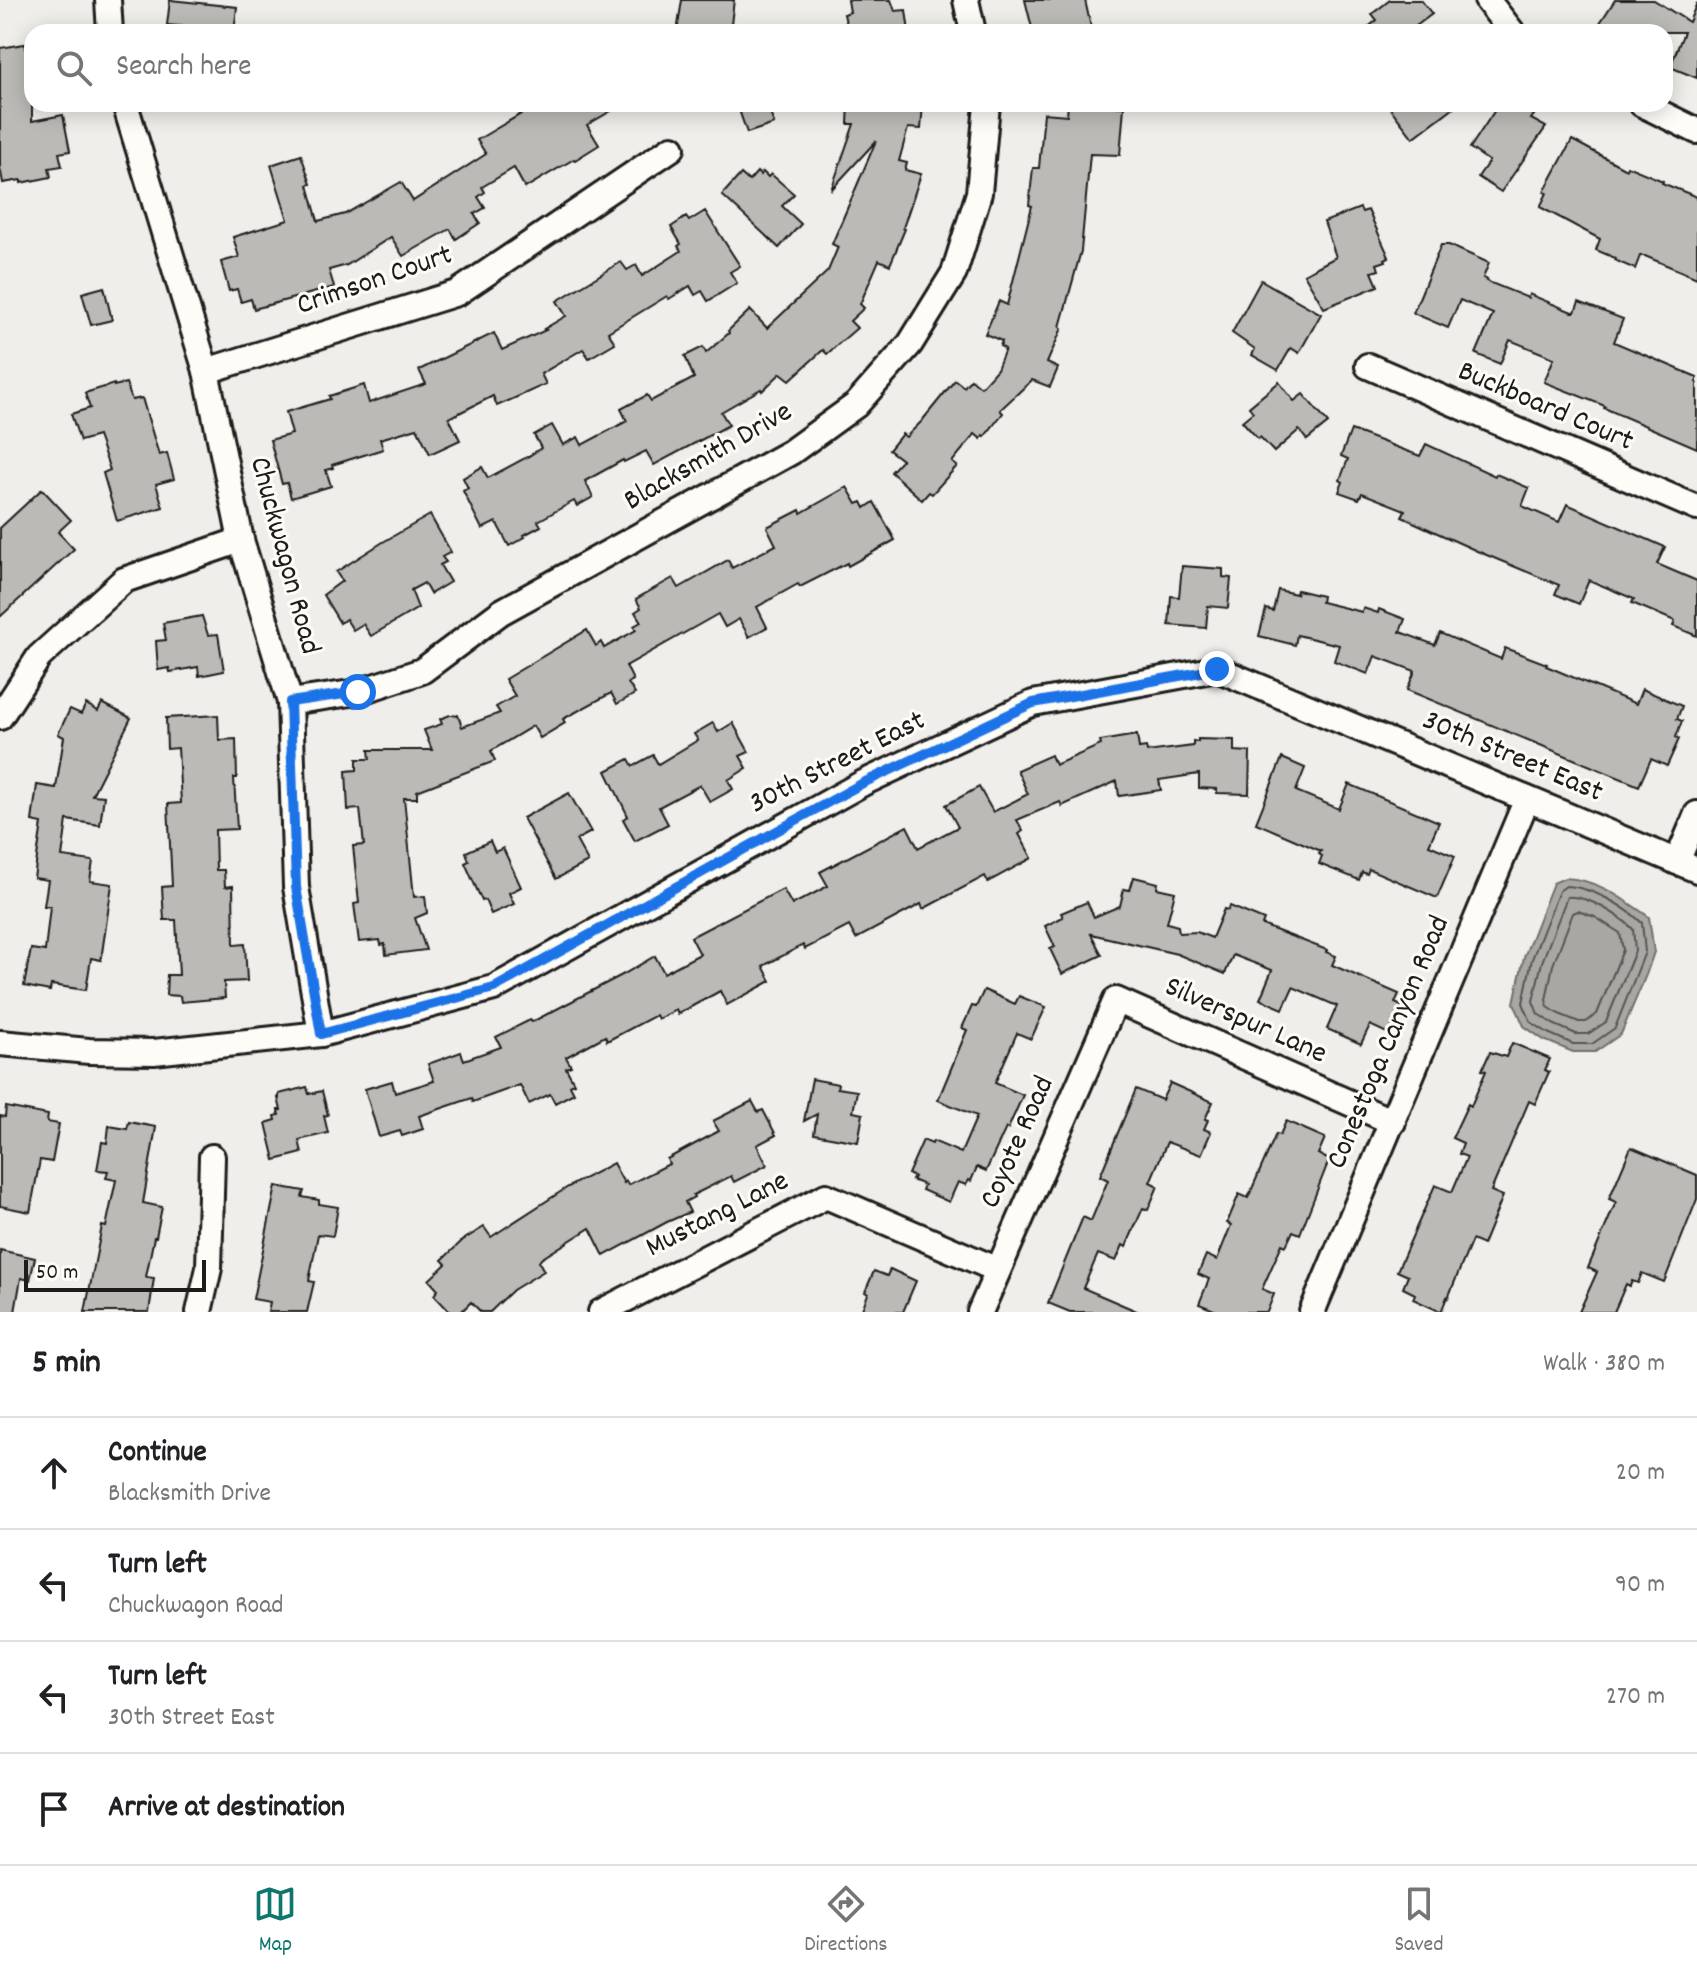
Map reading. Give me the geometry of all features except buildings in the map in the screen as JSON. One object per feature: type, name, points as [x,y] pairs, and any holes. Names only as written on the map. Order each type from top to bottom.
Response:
[{"type":"street","points":[[108,0],[110,24]]},
{"type":"street","points":[[966,0],[971,24]]},
{"type":"street","points":[[1487,0],[1506,24]]},
{"type":"street","name":"Chuckwagon Road","points":[[127,112],[206,371],[241,540],[290,702],[296,887],[321,1034]]},
{"type":"street","name":"Blacksmith Drive","points":[[290,702],[358,692],[422,671],[501,612],[791,452],[856,405],[910,344],[954,273],[979,193],[986,112]]},
{"type":"street","points":[[1658,112],[1697,131]]},
{"type":"street","name":"Crimson Court","points":[[206,371],[457,293],[672,148]]},
{"type":"street","name":"Buckboard Court","points":[[1368,366],[1697,508]]},
{"type":"street","points":[[0,717],[39,657],[124,580],[241,540]]},
{"type":"street","name":"30th Street East","points":[[0,1043],[89,1051],[154,1052],[321,1034],[494,988],[863,783],[1033,703],[1217,669],[1687,866]]},
{"type":"street","name":"Conestoga Canyon Road","points":[[1312,1312],[1527,799]]},
{"type":"street","points":[[1687,866],[1697,814]]},
{"type":"street","name":"Silverspur Lane","points":[[1116,1000],[1393,1122]]},
{"type":"street","name":"Coyote Road","points":[[980,1312],[1116,1000]]},
{"type":"street","points":[[199,1312],[209,1268],[212,1157]]},
{"type":"street","name":"Mustang Lane","points":[[601,1312],[826,1196],[998,1270]]},
{"type":"water","points":[[1565,878],[1599,886],[1649,917],[1654,952],[1646,975],[1621,1034],[1595,1052],[1573,1052],[1544,1040],[1524,1026],[1514,1003],[1524,957],[1553,883]]},
{"type":"route","points":[[358,692],[290,702],[296,887],[321,1034],[494,988],[863,783],[1033,703],[1217,669]]}]
